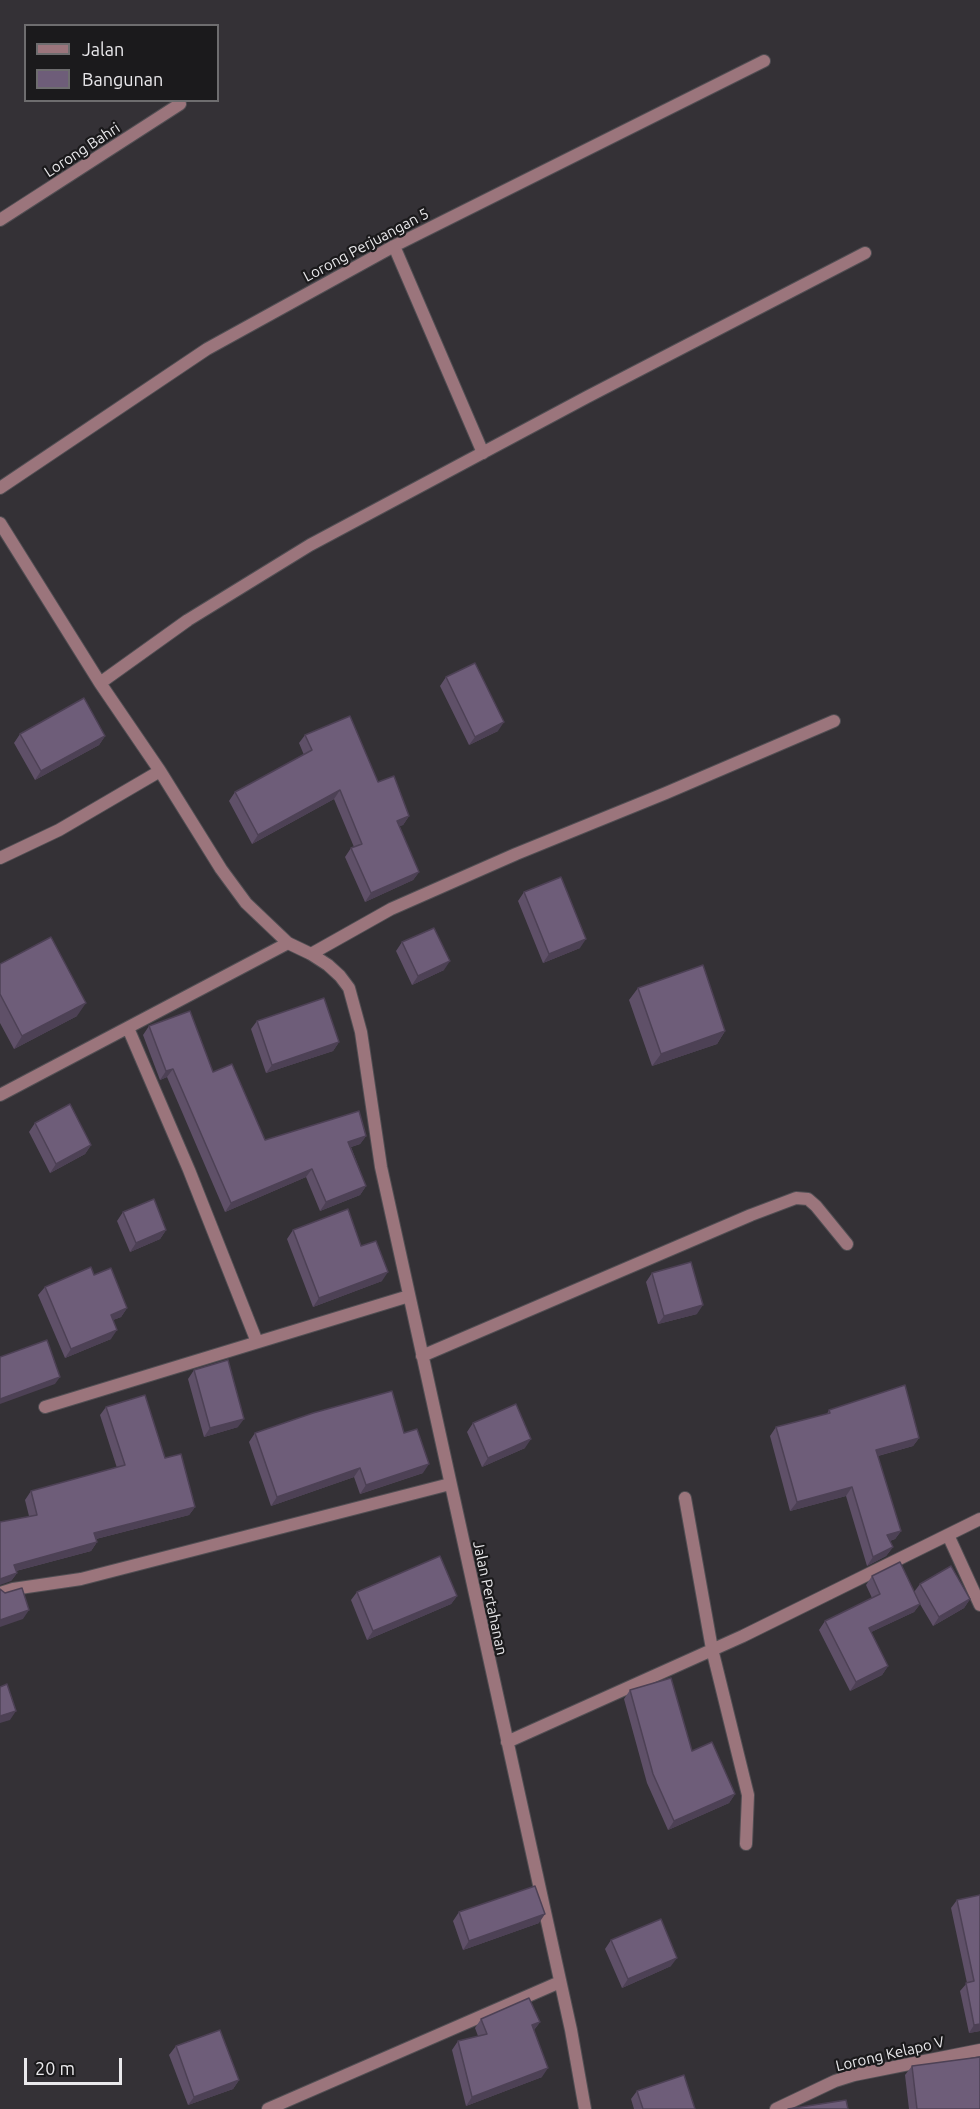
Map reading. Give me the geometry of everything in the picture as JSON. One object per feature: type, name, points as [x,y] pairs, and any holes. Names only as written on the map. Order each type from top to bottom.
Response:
[{"type":"street","name":"Lorong Perjuangan 5","points":[[0,488],[207,349],[394,246],[764,61]]},
{"type":"street","name":"Lorong Bahri","points":[[0,220],[180,104]]},
{"type":"street","points":[[394,246],[483,453]]},
{"type":"street","points":[[100,683],[189,620],[310,545],[865,253]]},
{"type":"street","name":"Jalan Pertahanan","points":[[0,523],[100,683],[160,771],[221,869],[246,903],[288,943],[311,954],[340,976],[349,988],[361,1032],[381,1167],[560,1982],[585,2109]]},
{"type":"street","points":[[311,954],[391,909],[505,858],[666,793],[834,721]]},
{"type":"street","points":[[0,858],[58,830],[160,771]]},
{"type":"street","points":[[0,1095],[288,943]]},
{"type":"street","points":[[128,1028],[189,1170],[257,1342]]},
{"type":"street","points":[[422,1356],[751,1215],[796,1198],[808,1199],[816,1206],[847,1244]]},
{"type":"street","points":[[45,1407],[409,1296]]},
{"type":"street","points":[[0,1593],[81,1579],[450,1484]]},
{"type":"street","points":[[685,1498],[712,1649],[748,1795],[746,1844]]},
{"type":"street","points":[[507,1742],[712,1649],[980,1519]]},
{"type":"street","points":[[948,1535],[980,1605]]},
{"type":"street","points":[[268,2109],[560,1982]]},
{"type":"street","name":"Lorong Kelapo V","points":[[776,2109],[835,2081],[855,2075],[980,2050]]},
{"type":"building","points":[[475,663],[504,722],[475,737],[446,677]]},
{"type":"building","points":[[84,698],[105,736],[41,771],[20,734]]},
{"type":"building","points":[[350,716],[378,782],[394,776],[409,816],[397,821],[419,872],[371,893],[351,848],[362,844],[340,790],[258,835],[235,792],[312,750],[305,735]]},
{"type":"building","points":[[561,877],[586,939],[549,954],[524,892]]},
{"type":"building","points":[[434,928],[450,961],[418,976],[402,942]]},
{"type":"building","points":[[51,937],[86,1003],[22,1036],[0,994],[0,964]]},
{"type":"building","points":[[703,965],[725,1031],[661,1054],[638,988]]},
{"type":"building","points":[[324,998],[339,1042],[272,1065],[257,1021]]},
{"type":"building","points":[[190,1011],[213,1072],[232,1064],[265,1140],[359,1111],[366,1136],[348,1142],[366,1186],[326,1202],[312,1169],[231,1203],[173,1069],[166,1071],[149,1026]]},
{"type":"building","points":[[70,1104],[91,1145],[56,1164],[35,1123]]},
{"type":"building","points":[[154,1199],[166,1230],[136,1243],[123,1212]]},
{"type":"building","points":[[348,1209],[361,1246],[376,1241],[388,1272],[319,1298],[293,1230]]},
{"type":"building","points":[[691,1262],[703,1305],[664,1316],[652,1273]]},
{"type":"building","points":[[91,1267],[94,1275],[111,1268],[127,1308],[111,1315],[117,1330],[71,1349],[45,1287]]},
{"type":"building","points":[[47,1340],[60,1377],[0,1399],[0,1357]]},
{"type":"building","points":[[228,1360],[244,1419],[210,1428],[194,1370]]},
{"type":"building","points":[[905,1385],[919,1438],[876,1450],[901,1531],[887,1535],[893,1547],[873,1557],[852,1487],[797,1502],[776,1427],[830,1413],[829,1410]]},
{"type":"building","points":[[392,1391],[404,1433],[417,1429],[429,1464],[366,1485],[360,1468],[277,1497],[255,1433],[313,1413]]},
{"type":"building","points":[[145,1395],[165,1458],[181,1454],[195,1507],[94,1533],[97,1542],[14,1565],[17,1573],[0,1579],[0,1522],[37,1515],[31,1491],[125,1465],[106,1407]]},
{"type":"building","points":[[516,1404],[531,1439],[488,1458],[473,1423]]},
{"type":"building","points":[[440,1556],[457,1596],[373,1631],[357,1592]]},
{"type":"building","points":[[900,1562],[920,1604],[869,1628],[888,1666],[856,1682],[825,1621],[880,1594],[872,1576]]},
{"type":"building","points":[[951,1566],[970,1599],[939,1617],[920,1584]]},
{"type":"building","points":[[22,1588],[29,1610],[0,1620],[0,1589],[5,1593]]},
{"type":"building","points":[[671,1678],[692,1751],[712,1742],[735,1794],[674,1821],[653,1774],[630,1690]]},
{"type":"building","points":[[7,1684],[16,1711],[0,1716],[0,1687]]},
{"type":"building","points":[[535,1886],[545,1914],[469,1941],[459,1912]]},
{"type":"building","points":[[980,1895],[980,2024],[974,2025],[966,1983],[974,1981],[957,1900]]},
{"type":"building","points":[[661,1919],[677,1958],[628,1979],[611,1940]]},
{"type":"building","points":[[529,1998],[540,2022],[532,2025],[548,2068],[472,2097],[458,2041],[487,2034],[481,2019]]},
{"type":"building","points":[[220,2030],[239,2080],[194,2097],[176,2046]]},
{"type":"building","points":[[980,2057],[980,2109],[917,2109],[912,2066]]},
{"type":"building","points":[[684,2075],[695,2109],[643,2109],[637,2091]]},
{"type":"building","points":[[846,2100],[848,2109],[788,2109]]}]
